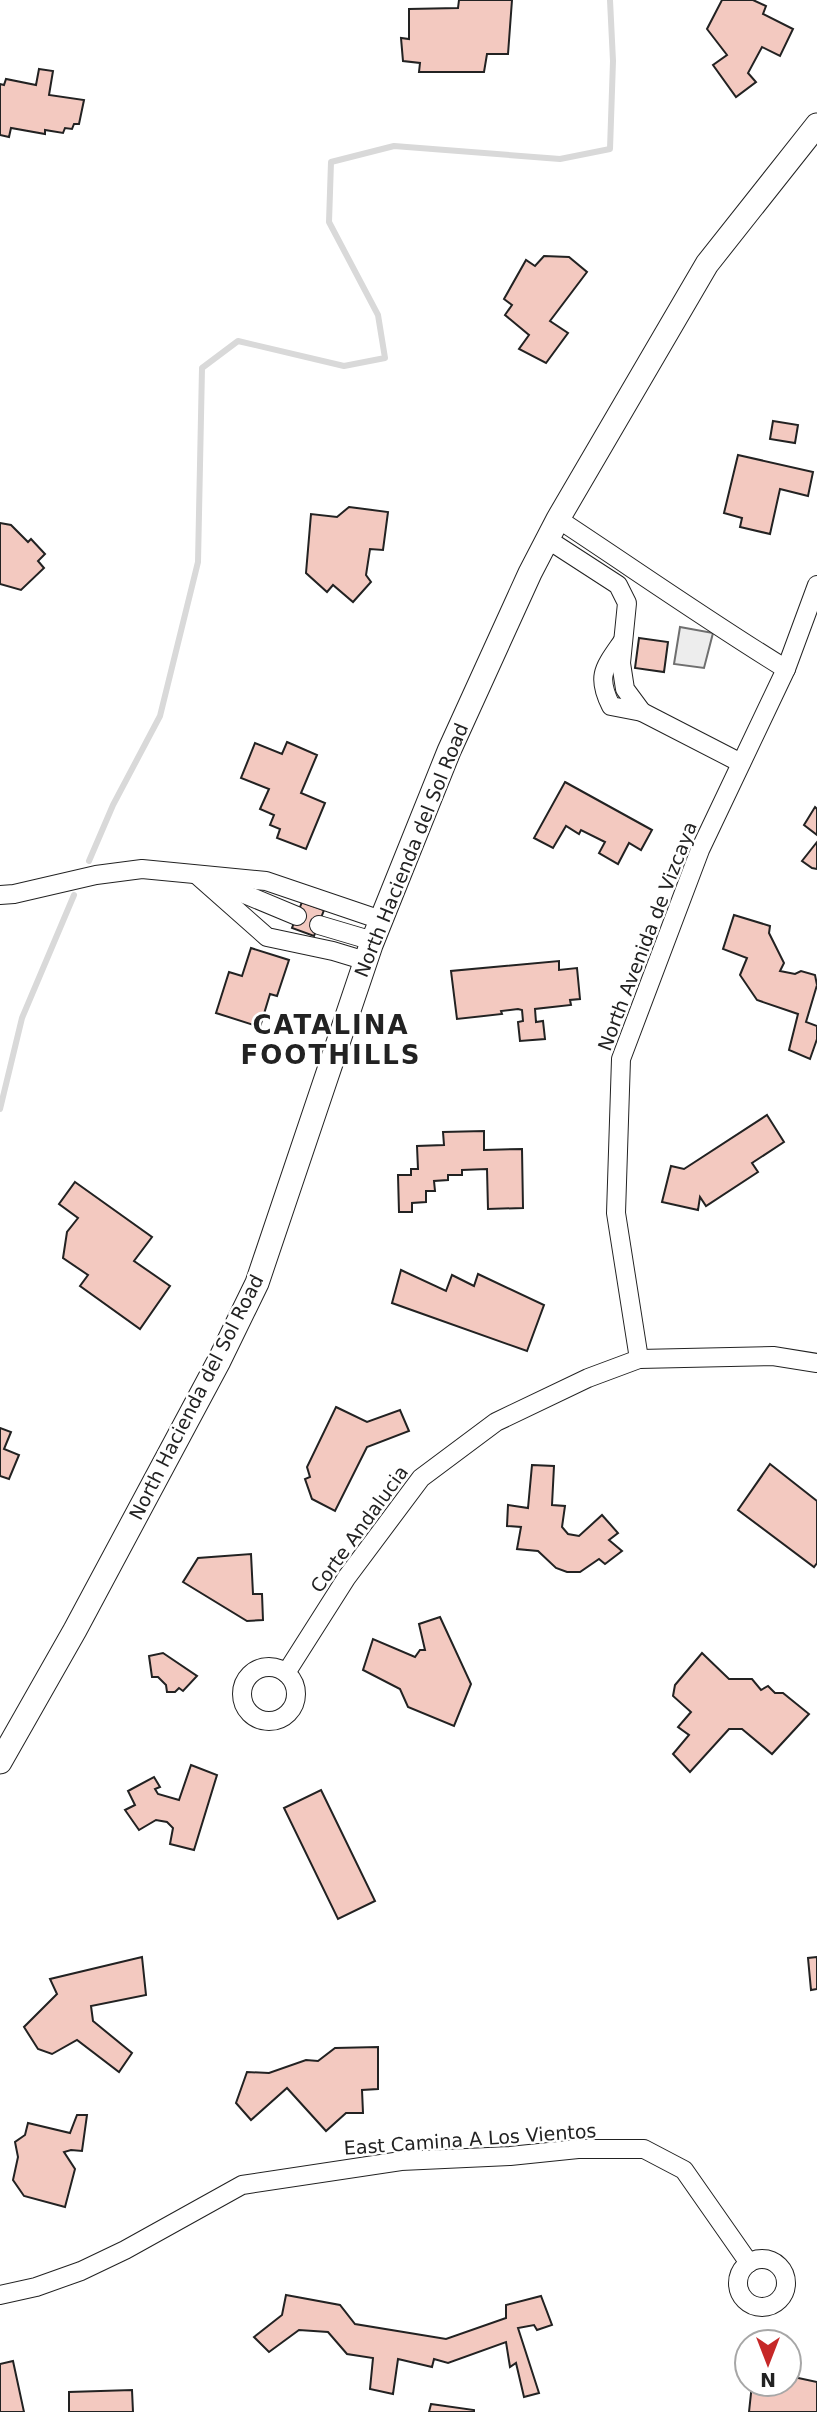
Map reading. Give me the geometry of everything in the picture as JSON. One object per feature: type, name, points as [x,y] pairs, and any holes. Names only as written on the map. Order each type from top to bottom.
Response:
[{"type":"street","name":"North Hacienda del Sol Road","points":[[0,1762],[75,1630],[219,1361],[257,1283],[373,941],[449,751],[530,573],[558,519],[707,264],[817,125]]},
{"type":"street","points":[[558,519],[708,621],[786,669]]},
{"type":"street","points":[[547,539],[618,585],[627,603],[621,663],[625,689],[642,712],[741,763]]},
{"type":"street","name":"North Avenida de Vizcaya","points":[[639,1359],[616,1213],[621,1059],[700,850],[786,669],[817,585]]},
{"type":"street","points":[[0,895],[96,875],[142,869],[266,881],[373,941]]},
{"type":"street","points":[[197,875],[267,937],[333,951],[373,941]]},
{"type":"street","points":[[197,875],[297,916]]},
{"type":"street","points":[[318,925],[373,941]]},
{"type":"street","name":"Corte Andalucia","points":[[286,1673],[347,1577],[421,1478],[496,1422],[588,1378],[639,1359],[773,1356],[817,1363]]},
{"type":"street","name":"East Camina A Los Vientos","points":[[0,2295],[36,2287],[81,2271],[125,2250],[242,2185],[401,2161],[510,2156],[579,2149],[644,2149],[684,2169],[749,2263]]},
{"type":"shaded area","points":[[680,627],[713,633],[704,668],[674,664]]},
{"type":"building","points":[[459,0],[512,0],[508,54],[487,54],[484,72],[419,72],[420,63],[403,61],[401,38],[409,39],[409,9],[458,8]]},
{"type":"building","points":[[722,0],[753,0],[766,6],[763,14],[793,29],[780,56],[762,47],[748,73],[756,82],[736,97],[713,65],[727,55],[707,29]]},
{"type":"building","points":[[39,69],[53,71],[49,95],[84,100],[79,124],[74,124],[72,129],[65,128],[63,133],[45,130],[45,134],[11,128],[9,137],[0,135],[0,84],[4,85],[6,79],[36,85]]},
{"type":"building","points":[[544,256],[569,257],[587,272],[550,321],[568,333],[546,363],[519,349],[529,335],[505,315],[512,305],[504,299],[526,260],[535,266]]},
{"type":"building","points":[[773,421],[798,425],[795,443],[770,439]]},
{"type":"building","points":[[738,455],[813,472],[808,496],[780,489],[770,534],[740,527],[742,518],[724,513]]},
{"type":"building","points":[[349,507],[388,512],[383,550],[370,549],[366,575],[371,582],[353,602],[333,585],[327,592],[306,573],[311,514],[337,517]]},
{"type":"building","points":[[0,523],[11,525],[28,542],[31,539],[45,554],[38,561],[44,568],[21,590],[0,584]]},
{"type":"building","points":[[639,638],[668,642],[664,672],[635,668]]},
{"type":"building","points":[[287,742],[317,755],[301,793],[325,803],[306,849],[277,838],[280,829],[270,825],[274,815],[260,809],[269,789],[241,778],[255,743],[282,754]]},
{"type":"building","points":[[565,782],[652,830],[641,850],[629,843],[618,864],[599,853],[605,842],[581,830],[579,834],[566,826],[553,848],[534,838]]},
{"type":"building","points":[[815,807],[817,809],[817,835],[804,825]]},
{"type":"building","points":[[817,842],[817,869],[802,861]]},
{"type":"building","points":[[302,902],[324,910],[314,936],[292,928]]},
{"type":"building","points":[[734,915],[770,926],[769,933],[784,963],[780,971],[795,974],[801,971],[815,975],[817,985],[806,1022],[817,1026],[817,1039],[810,1059],[789,1050],[798,1014],[757,1000],[740,975],[747,958],[723,949]]},
{"type":"building","points":[[251,948],[289,960],[277,996],[270,994],[260,1027],[216,1013],[229,972],[242,976]]},
{"type":"building","points":[[559,961],[559,970],[577,968],[580,999],[570,1000],[571,1005],[535,1009],[536,1022],[543,1021],[545,1039],[520,1041],[518,1022],[523,1021],[522,1010],[518,1009],[501,1011],[502,1014],[457,1019],[451,971]]},
{"type":"building","points":[[767,1115],[784,1142],[752,1163],[758,1172],[706,1206],[700,1197],[698,1210],[662,1202],[671,1166],[684,1169]]},
{"type":"building","points":[[484,1131],[484,1150],[522,1149],[523,1208],[488,1209],[487,1169],[462,1170],[462,1175],[448,1175],[448,1180],[434,1181],[435,1191],[426,1191],[426,1202],[412,1203],[412,1212],[399,1212],[398,1175],[411,1175],[411,1169],[418,1169],[417,1146],[444,1145],[443,1132]]},
{"type":"building","points":[[75,1182],[152,1237],[134,1261],[170,1286],[140,1329],[80,1286],[88,1275],[63,1258],[67,1232],[78,1218],[59,1204]]},
{"type":"building","points":[[401,1270],[446,1291],[452,1275],[474,1286],[478,1274],[544,1305],[527,1351],[392,1303]]},
{"type":"building","points":[[336,1407],[367,1422],[400,1410],[409,1431],[367,1447],[335,1511],[312,1499],[305,1479],[310,1477],[307,1467]]},
{"type":"building","points":[[0,1428],[11,1432],[4,1449],[19,1455],[9,1479],[0,1476]]},
{"type":"building","points":[[770,1464],[817,1501],[817,1563],[814,1567],[738,1510]]},
{"type":"building","points":[[532,1465],[554,1466],[552,1505],[565,1506],[562,1527],[568,1534],[579,1536],[602,1515],[618,1533],[609,1540],[622,1551],[605,1564],[599,1559],[580,1572],[567,1572],[556,1568],[538,1551],[517,1549],[521,1527],[507,1526],[508,1505],[528,1508]]},
{"type":"building","points":[[251,1554],[253,1594],[262,1594],[263,1620],[247,1621],[183,1582],[198,1558]]},
{"type":"building","points":[[440,1617],[471,1684],[454,1726],[408,1707],[400,1689],[363,1670],[373,1639],[415,1657],[420,1650],[425,1650],[419,1624]]},
{"type":"building","points":[[163,1653],[197,1676],[183,1691],[179,1688],[175,1692],[167,1692],[166,1685],[158,1677],[152,1677],[149,1656]]},
{"type":"building","points":[[702,1653],[729,1679],[752,1679],[761,1690],[768,1686],[775,1693],[783,1693],[809,1714],[772,1754],[742,1729],[729,1729],[690,1772],[673,1754],[689,1735],[678,1727],[691,1712],[673,1696],[675,1685]]},
{"type":"building","points":[[191,1765],[217,1775],[194,1850],[170,1844],[173,1828],[167,1822],[156,1820],[139,1830],[125,1810],[135,1805],[128,1791],[154,1777],[160,1787],[155,1789],[158,1794],[179,1800]]},
{"type":"building","points":[[321,1790],[375,1901],[338,1919],[284,1808]]},
{"type":"building","points":[[142,1957],[146,1995],[91,2006],[93,2021],[132,2053],[119,2072],[77,2040],[52,2054],[38,2049],[24,2027],[57,1994],[50,1979]]},
{"type":"building","points":[[817,1957],[817,1989],[811,1990],[808,1958]]},
{"type":"building","points":[[378,2047],[378,2089],[362,2090],[363,2113],[346,2113],[326,2131],[287,2088],[251,2120],[236,2103],[247,2072],[269,2073],[306,2060],[318,2061],[335,2048]]},
{"type":"building","points":[[77,2115],[87,2115],[82,2151],[64,2152],[75,2169],[65,2207],[24,2196],[13,2180],[18,2157],[15,2142],[25,2135],[28,2123],[70,2133]]},
{"type":"building","points":[[286,2295],[340,2305],[355,2324],[446,2339],[506,2318],[506,2305],[541,2296],[552,2325],[537,2330],[534,2325],[518,2328],[539,2393],[524,2397],[516,2363],[510,2367],[506,2342],[448,2363],[434,2359],[432,2367],[398,2359],[393,2394],[370,2389],[373,2358],[347,2354],[328,2332],[299,2330],[269,2352],[254,2337],[282,2315]]},
{"type":"building","points":[[13,2361],[24,2412],[0,2412],[0,2364]]},
{"type":"building","points":[[803,2379],[817,2382],[817,2412],[749,2412],[750,2398],[803,2398]]},
{"type":"building","points":[[132,2390],[133,2412],[69,2412],[69,2392]]},
{"type":"building","points":[[431,2404],[474,2410],[474,2412],[429,2412]]},
{"type":"waterway","points":[[89,861],[113,805],[160,716],[198,562],[202,368],[238,341],[344,366],[385,358],[378,315],[329,222],[331,162],[394,146],[560,159],[610,149],[613,61],[610,0]]},
{"type":"waterway","points":[[0,1109],[22,1018],[74,895]]},
{"type":"district","name":"CATALINA FOOTHILLS","points":[[331,1040]]}]
